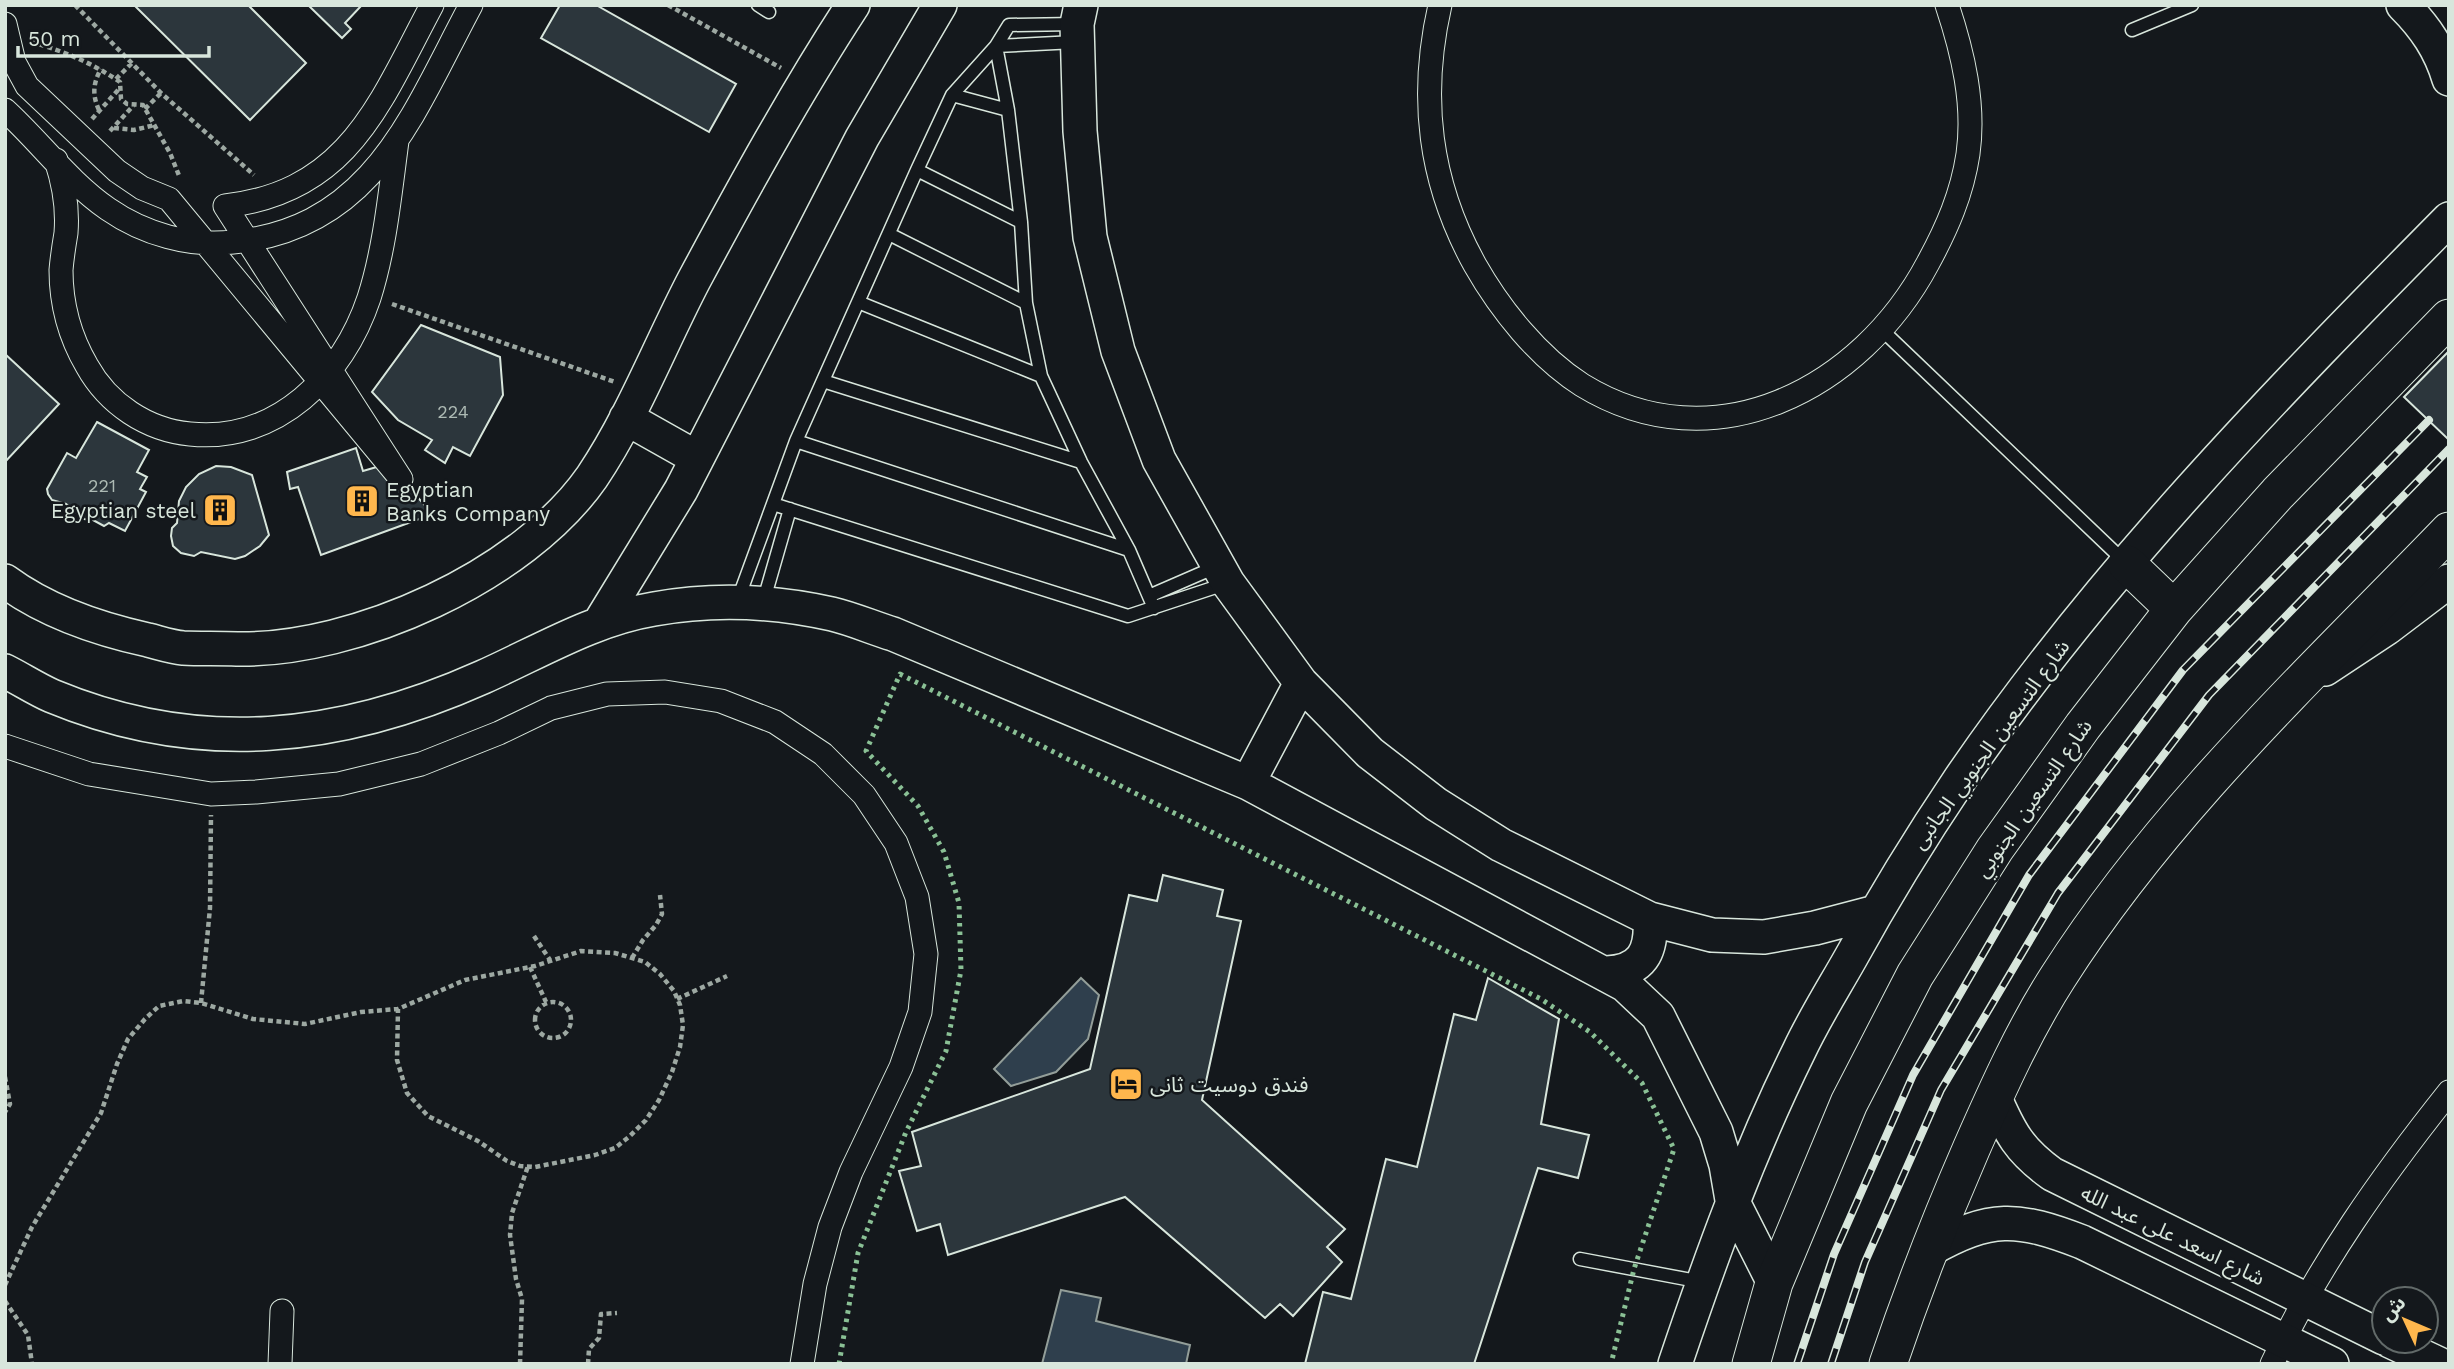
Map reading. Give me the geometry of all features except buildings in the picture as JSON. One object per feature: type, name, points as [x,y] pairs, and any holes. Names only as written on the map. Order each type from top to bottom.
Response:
[{"type":"main road","name":"شارع التسعين الجنوبي","points":[[1750,1363],[1774,1283],[1849,1103],[1915,975],[2002,839],[2083,726],[2174,609],[2278,493],[2449,318]]},
{"type":"main road","points":[[1888,1364],[1929,1250],[1994,1096],[2058,976],[2145,855],[2206,783],[2449,531]]},
{"type":"main road","points":[[2127,564],[2174,609]]},
{"type":"street","points":[[5,24],[14,62],[27,86],[117,172],[142,188],[169,199],[401,479],[225,206],[251,203],[277,195],[318,174],[351,143],[373,116],[432,5]]},
{"type":"street","points":[[27,86],[5,109],[88,194],[131,223],[179,240],[224,243],[269,236],[310,222],[357,190],[397,141],[471,5]]},
{"type":"street","points":[[5,582],[21,593],[98,629],[181,648],[266,649],[345,634],[430,603],[490,572],[546,530],[591,478],[633,404],[693,282],[766,149],[853,5]]},
{"type":"street","points":[[599,624],[681,490],[862,138],[940,5]]},
{"type":"street","points":[[1440,5],[1428,93],[1430,125],[1442,188],[1466,249],[1483,278],[1538,348],[1560,369],[1603,397],[1653,414],[1679,418],[1733,416],[1759,410],[1813,386],[1838,370],[1882,330],[1917,284],[1944,233],[1963,179],[1969,142],[1968,95],[1962,59],[1947,5]]},
{"type":"street","points":[[2403,5],[2431,37],[2447,67]]},
{"type":"street","points":[[1078,24],[1080,131],[1090,237],[1118,351],[1159,460],[1223,574],[1301,683],[1370,752],[1436,804],[1501,845],[1650,919],[1712,935],[1764,937],[1815,928],[1876,912]]},
{"type":"street","points":[[56,160],[67,215],[61,270],[62,291],[70,331],[78,351],[101,387],[113,400],[145,421],[183,433],[205,436],[250,429],[271,421],[308,395],[352,338],[370,296],[379,262],[397,141]]},
{"type":"street","name":"شارع التسعين الجنوبي الجانبى","points":[[1675,1364],[1732,1200],[1799,1049],[1917,843],[1962,776],[2055,652],[2127,564],[2259,414],[2448,214]]},
{"type":"street","points":[[633,404],[697,458]]},
{"type":"street","points":[[2302,684],[2387,628],[2449,581]]},
{"type":"street","points":[[5,671],[51,695],[119,719],[190,733],[262,735],[334,727],[404,708],[482,677],[599,624],[652,609],[713,602],[750,603],[835,615],[893,634],[1248,783],[1625,985],[1658,1016],[1716,1132],[1732,1200],[1774,1283]]},
{"type":"street","points":[[1248,783],[1301,683]]},
{"type":"street","points":[[5,746],[89,774],[211,794],[340,784],[421,764],[499,733],[551,708],[607,694],[665,692],[722,701],[775,722],[823,754],[864,795],[896,843],[917,897],[926,954],[920,1012],[901,1067],[851,1172],[831,1227],[814,1284],[802,1364]]},
{"type":"street","points":[[1607,973],[1623,972],[1637,964],[1647,951],[1651,935],[1650,919]]},
{"type":"street","points":[[2278,1352],[2304,1300],[2354,1220],[2409,1142],[2449,1092]]},
{"type":"street","name":"شارع اسعد على عبد الله","points":[[1994,1096],[2009,1132],[2036,1162],[2052,1174],[2370,1331]]},
{"type":"street","points":[[1929,1250],[1973,1228],[1996,1223],[2019,1223],[2049,1230],[2082,1242],[2278,1352],[2332,1364]]},
{"type":"street","points":[[280,1364],[282,1311]]},
{"type":"street","points":[[2419,1355],[2438,1364]]},
{"type":"lane","points":[[2132,30],[2192,5]]},
{"type":"lane","points":[[750,603],[773,504],[796,441],[952,95],[996,46],[1009,24],[1078,24]]},
{"type":"lane","points":[[996,46],[1078,24]]},
{"type":"lane","points":[[996,46],[1008,110],[1021,222],[1026,303],[1041,376],[1081,462],[1129,550],[1151,602]]},
{"type":"lane","points":[[952,95],[1008,110]]},
{"type":"lane","points":[[917,170],[1021,222]]},
{"type":"lane","points":[[889,234],[1026,303]]},
{"type":"lane","points":[[858,302],[1041,376]]},
{"type":"lane","points":[[1882,330],[2127,564]]},
{"type":"lane","points":[[823,381],[1081,462]]},
{"type":"lane","points":[[796,441],[1129,550]]},
{"type":"lane","points":[[773,504],[1128,616],[1151,602],[1223,574]]},
{"type":"lane","points":[[750,603],[790,509]]},
{"type":"lane","points":[[1151,602],[1223,574]]},
{"type":"lane","points":[[1580,1259],[1702,1282]]},
{"type":"path","points":[[75,5],[161,93],[277,195]]},
{"type":"path","points":[[668,5],[806,82]]},
{"type":"path","points":[[116,79],[132,63]]},
{"type":"path","points":[[99,110],[94,100],[94,89],[101,69]]},
{"type":"path","points":[[86,144],[99,110],[120,88]]},
{"type":"path","points":[[145,109],[161,93]]},
{"type":"path","points":[[86,144],[113,127],[134,105]]},
{"type":"path","points":[[113,127],[134,130],[155,125]]},
{"type":"path","points":[[370,296],[633,404]]},
{"type":"path","points":[[201,1003],[210,908],[211,794]]},
{"type":"path","points":[[632,958],[662,914],[660,895]]},
{"type":"path","points":[[534,936],[550,960]]},
{"type":"path","points":[[5,1285],[32,1227],[102,1112],[128,1039],[159,1006],[183,1001],[201,1003],[253,1019],[305,1024],[361,1012],[398,1009],[466,980],[530,967],[582,951],[615,953],[645,962],[660,974],[674,991],[683,1025],[672,1072],[646,1120],[615,1148],[595,1155],[528,1166],[507,1161],[478,1141],[428,1116],[419,1108],[407,1093],[397,1060],[398,1009]]},
{"type":"path","points":[[530,967],[546,1002]]},
{"type":"path","points":[[677,999],[727,976]]},
{"type":"path","points":[[546,1002],[562,1004],[571,1017],[566,1032],[559,1037],[543,1035],[534,1022],[539,1007],[546,1002]]},
{"type":"path","points":[[5,1077],[10,1104],[5,1112]]},
{"type":"path","points":[[520,1364],[522,1299],[516,1279],[510,1235],[512,1213],[528,1166]]},
{"type":"path","points":[[5,1301],[29,1335],[32,1364]]},
{"type":"path","points":[[589,1364],[589,1349],[599,1338],[601,1314],[617,1313]]},
{"type":"water","points":[[1081,978],[1099,995],[1088,1039],[1056,1072],[1011,1086],[994,1069]]},
{"type":"water","points":[[1061,1290],[1101,1298],[1096,1321],[1190,1345],[1186,1364],[1042,1364]]},
{"type":"railway","points":[[1797,1364],[1834,1254],[1913,1075],[2029,875],[2183,670],[2429,420]]},
{"type":"railway","points":[[1831,1364],[1865,1262],[1941,1090],[2058,893],[2209,695],[2449,449]]},
{"type":"hedge","points":[[839,1364],[858,1253],[906,1132],[946,1051],[961,970],[959,903],[944,852],[918,806],[866,751],[900,674],[1541,999],[1590,1032],[1642,1083],[1674,1149],[1634,1269],[1611,1364]]},
{"type":"place","name":"Egyptian Banks Company","points":[[362,501]]},
{"type":"place","name":"Egyptian steel","points":[[220,510]]},
{"type":"place","name":"فندق دوسيت ثانى","points":[[1126,1084]]}]
